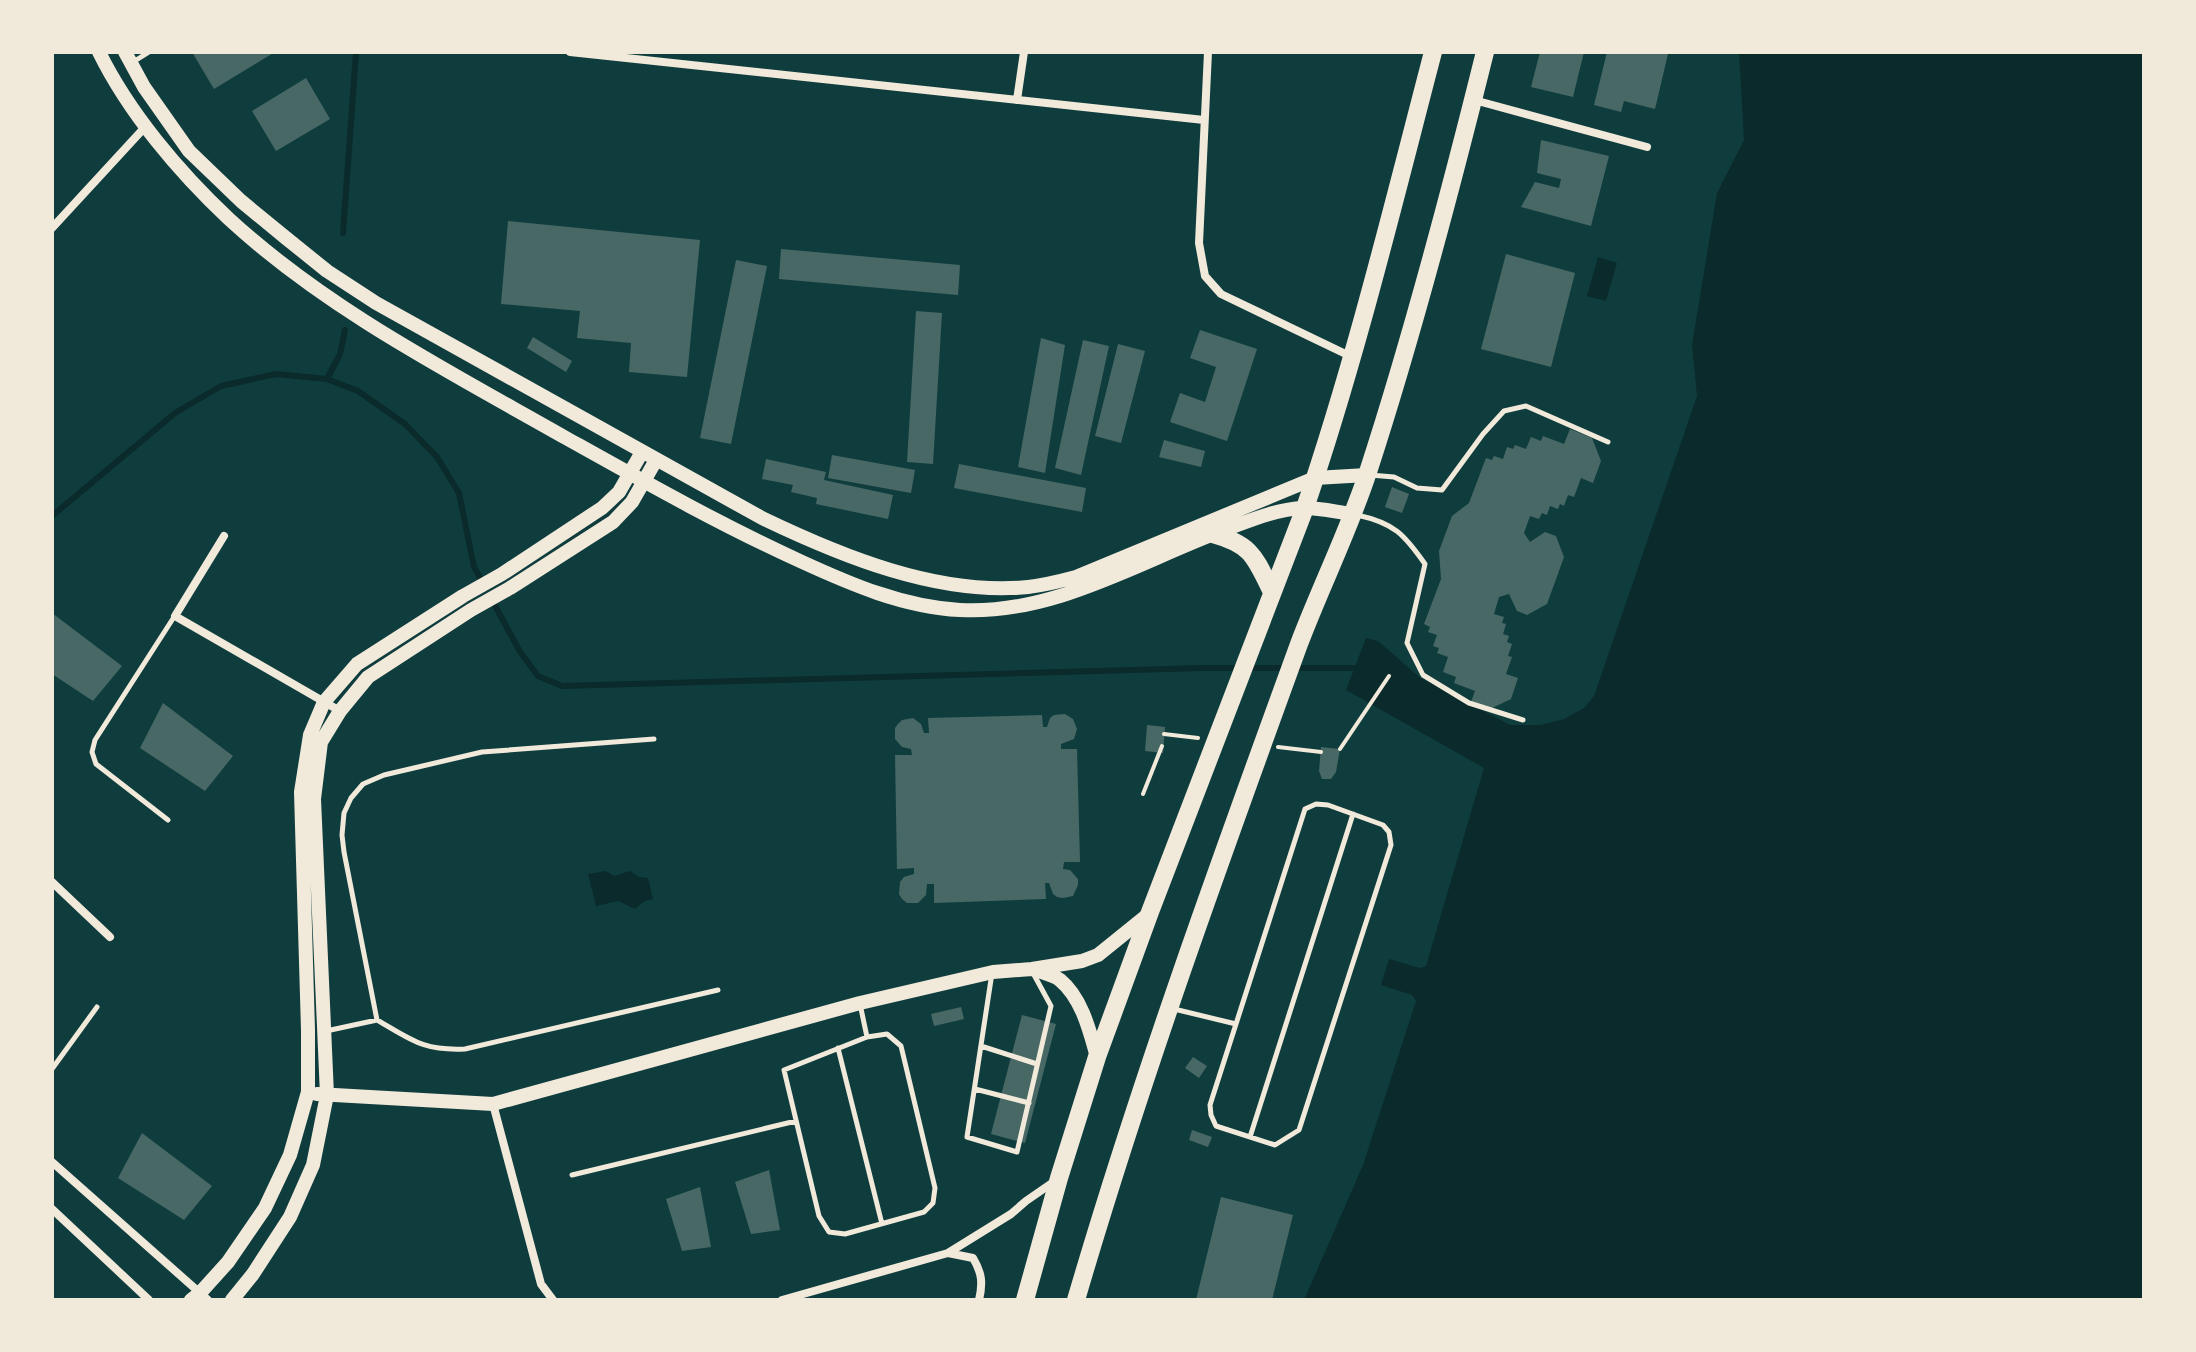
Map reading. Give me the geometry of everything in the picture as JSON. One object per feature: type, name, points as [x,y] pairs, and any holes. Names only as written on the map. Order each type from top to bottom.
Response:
[{"type":"highway","points":[[1025,1300],[1097,1057],[1315,478],[1352,357],[1433,52]]},
{"type":"highway","points":[[1076,1300],[1110,1184],[1169,1008],[1301,639],[1367,475],[1411,329],[1485,52]]},
{"type":"highway","points":[[1213,534],[1232,539],[1249,552],[1260,566],[1272,592]]},
{"type":"street","points":[[99,52],[109,72],[165,151],[229,219],[368,325],[644,482],[744,535],[841,579],[910,603],[961,610],[1008,608],[1080,590],[1213,534],[1280,511],[1305,508],[1352,514]]},
{"type":"street","points":[[570,52],[1204,120]]},
{"type":"street","points":[[1017,100],[1024,52]]},
{"type":"street","points":[[1208,52],[1199,243],[1205,276],[1221,294],[1352,357]]},
{"type":"street","points":[[128,57],[144,87],[189,151],[241,201],[327,271],[376,303],[762,518],[815,544],[870,563],[942,582],[1026,587],[1076,577],[1315,478],[1367,475]]},
{"type":"street","points":[[1473,100],[1647,147]]},
{"type":"street","points":[[52,228],[146,125]]},
{"type":"street","points":[[52,1162],[200,1298],[265,1208],[290,1155],[308,1092],[301,792],[310,735],[324,702],[357,664],[602,508],[619,492],[642,452]]},
{"type":"street","points":[[232,1300],[290,1217],[313,1165],[327,1095],[314,799],[321,742],[340,711],[368,677],[613,522],[632,502],[656,460]]},
{"type":"street","points":[[224,536],[175,616],[340,711]]},
{"type":"street","points":[[52,882],[110,937]]},
{"type":"street","points":[[308,1092],[493,1104],[860,1003],[993,972],[1082,961],[1098,955],[1150,912]]},
{"type":"street","points":[[1032,969],[1060,980],[1068,990],[1089,1028],[1097,1057]]},
{"type":"street","points":[[493,1104],[541,1284],[553,1300]]},
{"type":"street","points":[[782,1300],[948,1253],[1011,1214],[1059,1178]]},
{"type":"street","points":[[52,1209],[149,1300]]},
{"type":"street","points":[[948,1253],[973,1258],[981,1270],[983,1286],[979,1300]]},
{"type":"lane","points":[[128,57],[149,52]]},
{"type":"lane","points":[[1367,475],[1394,477],[1417,488],[1442,490],[1504,411],[1526,406],[1608,442]]},
{"type":"lane","points":[[1352,514],[1392,526],[1410,543],[1425,564],[1407,643],[1423,675],[1469,703],[1523,720]]},
{"type":"lane","points":[[168,820],[96,764],[92,752],[95,740],[175,616]]},
{"type":"lane","points":[[377,1020],[342,835],[344,813],[363,784],[384,775],[482,752],[654,739]]},
{"type":"lane","points":[[1316,804],[1328,805],[1383,825],[1389,832],[1391,845],[1299,1130],[1275,1145],[1216,1126],[1211,1115],[1210,1105],[1236,1024],[1305,809],[1316,804]]},
{"type":"lane","points":[[1250,1137],[1353,814]]},
{"type":"lane","points":[[993,972],[967,1137],[1017,1152],[1051,1006],[1032,969]]},
{"type":"lane","points":[[325,1031],[377,1020],[423,1046],[441,1050],[465,1049],[718,990]]},
{"type":"lane","points":[[860,1003],[867,1037]]},
{"type":"lane","points":[[52,1069],[97,1007]]},
{"type":"lane","points":[[1169,1008],[1236,1024]]},
{"type":"lane","points":[[887,1034],[901,1046],[935,1188],[933,1203],[924,1212],[882,1224],[845,1234],[829,1232],[819,1216],[784,1070],[867,1037],[887,1034]]},
{"type":"lane","points":[[981,1046],[1038,1064]]},
{"type":"lane","points":[[838,1048],[882,1224]]},
{"type":"lane","points":[[975,1089],[1029,1103]]},
{"type":"lane","points":[[572,1175],[796,1121]]},
{"type":"path","points":[[1340,749],[1389,676]]},
{"type":"path","points":[[1143,794],[1162,746],[1163,751]]},
{"type":"water","points":[[1739,52],[2144,52],[2144,1300],[1304,1300],[1363,1165],[1416,1001],[1412,995],[1381,985],[1389,959],[1420,968],[1426,966],[1484,768],[1346,690],[1366,638],[1378,641],[1419,677],[1510,725],[1541,725],[1564,719],[1584,708],[1594,696],[1697,396],[1692,345],[1717,193],[1744,140]]},
{"type":"water","points":[[1598,257],[1617,263],[1606,301],[1587,296]]},
{"type":"water","points":[[606,871],[614,876],[630,871],[648,878],[653,899],[635,909],[618,901],[596,906],[588,874]]},
{"type":"building","points":[[192,52],[275,52],[214,89]]},
{"type":"building","points":[[1540,52],[1584,52],[1573,97],[1531,87]]},
{"type":"building","points":[[1607,52],[1668,54],[1655,109],[1624,101],[1621,112],[1594,105]]},
{"type":"building","points":[[306,78],[330,119],[276,151],[252,111]]},
{"type":"building","points":[[1541,140],[1609,156],[1591,226],[1521,207],[1535,182],[1559,188],[1561,179],[1537,173]]},
{"type":"building","points":[[508,221],[700,240],[687,377],[629,372],[631,343],[577,338],[580,311],[501,304]]},
{"type":"building","points":[[781,249],[960,265],[958,295],[779,279]]},
{"type":"building","points":[[1506,254],[1575,273],[1551,367],[1481,349]]},
{"type":"building","points":[[736,260],[767,266],[731,444],[700,438]]},
{"type":"building","points":[[916,311],[942,313],[933,464],[907,462]]},
{"type":"building","points":[[1200,330],[1257,349],[1227,441],[1170,422],[1180,393],[1205,402],[1216,367],[1190,358]]},
{"type":"building","points":[[533,337],[572,361],[566,372],[527,348]]},
{"type":"building","points":[[1041,338],[1065,345],[1045,473],[1018,467]]},
{"type":"building","points":[[1083,340],[1109,346],[1081,475],[1055,468]]},
{"type":"building","points":[[1118,344],[1145,351],[1121,443],[1095,436]]},
{"type":"building","points":[[1570,429],[1592,438],[1601,461],[1593,483],[1581,478],[1574,497],[1568,495],[1564,506],[1560,504],[1558,509],[1550,506],[1547,515],[1542,513],[1539,519],[1530,516],[1524,533],[1530,542],[1545,532],[1556,536],[1564,557],[1547,604],[1527,615],[1517,611],[1509,594],[1499,597],[1494,614],[1504,617],[1502,623],[1506,624],[1503,634],[1509,636],[1507,642],[1512,644],[1508,656],[1512,657],[1506,674],[1518,678],[1511,699],[1490,709],[1471,702],[1475,691],[1454,683],[1456,677],[1443,672],[1448,657],[1437,653],[1439,648],[1433,646],[1437,635],[1428,632],[1430,627],[1424,624],[1441,579],[1439,551],[1452,516],[1469,503],[1486,458],[1492,460],[1494,456],[1503,459],[1507,447],[1513,449],[1515,445],[1526,449],[1531,437],[1541,441],[1543,436],[1564,444]]},
{"type":"building","points":[[1164,440],[1205,451],[1201,467],[1159,457]]},
{"type":"building","points":[[832,455],[915,470],[911,493],[828,478]]},
{"type":"building","points":[[766,459],[826,472],[824,480],[893,495],[888,519],[816,504],[817,498],[791,492],[793,485],[762,479]]},
{"type":"building","points":[[959,464],[1086,488],[1082,512],[954,488]]},
{"type":"building","points":[[1392,487],[1409,494],[1402,513],[1385,507]]},
{"type":"building","points":[[52,613],[122,666],[93,701],[52,674]]},
{"type":"building","points":[[163,703],[233,756],[205,791],[140,748]]},
{"type":"building","points":[[1065,714],[1073,719],[1077,729],[1074,739],[1061,744],[1061,749],[1077,749],[1080,862],[1064,862],[1063,869],[1070,870],[1078,879],[1073,896],[1057,897],[1049,883],[1045,883],[1046,899],[934,903],[934,884],[927,884],[926,895],[918,903],[907,903],[902,899],[900,882],[914,874],[914,868],[897,869],[895,755],[912,755],[911,749],[902,747],[895,739],[898,724],[913,718],[921,724],[924,733],[929,733],[928,718],[1042,715],[1043,727],[1047,727],[1054,715]]},
{"type":"building","points":[[1147,725],[1165,727],[1163,753],[1145,751]]},
{"type":"building","points":[[1321,747],[1340,749],[1336,772],[1331,779],[1322,779],[1319,771]]},
{"type":"building","points":[[961,1007],[964,1019],[934,1026],[931,1014]]},
{"type":"building","points":[[1022,1015],[1056,1024],[1025,1143],[991,1134]]},
{"type":"building","points":[[1193,1057],[1207,1066],[1199,1078],[1185,1068]]},
{"type":"building","points":[[1192,1130],[1212,1137],[1208,1147],[1189,1140]]},
{"type":"building","points":[[142,1133],[212,1186],[184,1220],[118,1178]]},
{"type":"building","points":[[769,1170],[780,1230],[751,1234],[735,1182]]},
{"type":"building","points":[[700,1187],[711,1247],[682,1251],[666,1199]]},
{"type":"building","points":[[1221,1197],[1293,1215],[1272,1300],[1196,1300]]},
{"type":"waterway","points":[[343,233],[356,52]]},
{"type":"waterway","points":[[327,379],[340,354],[345,330]]},
{"type":"waterway","points":[[52,516],[175,413],[221,386],[276,374],[327,379],[358,391],[405,424],[437,457],[459,493],[474,567],[483,583]]},
{"type":"waterway","points":[[492,600],[519,650],[538,676],[562,686],[1203,668],[1355,668]]}]
